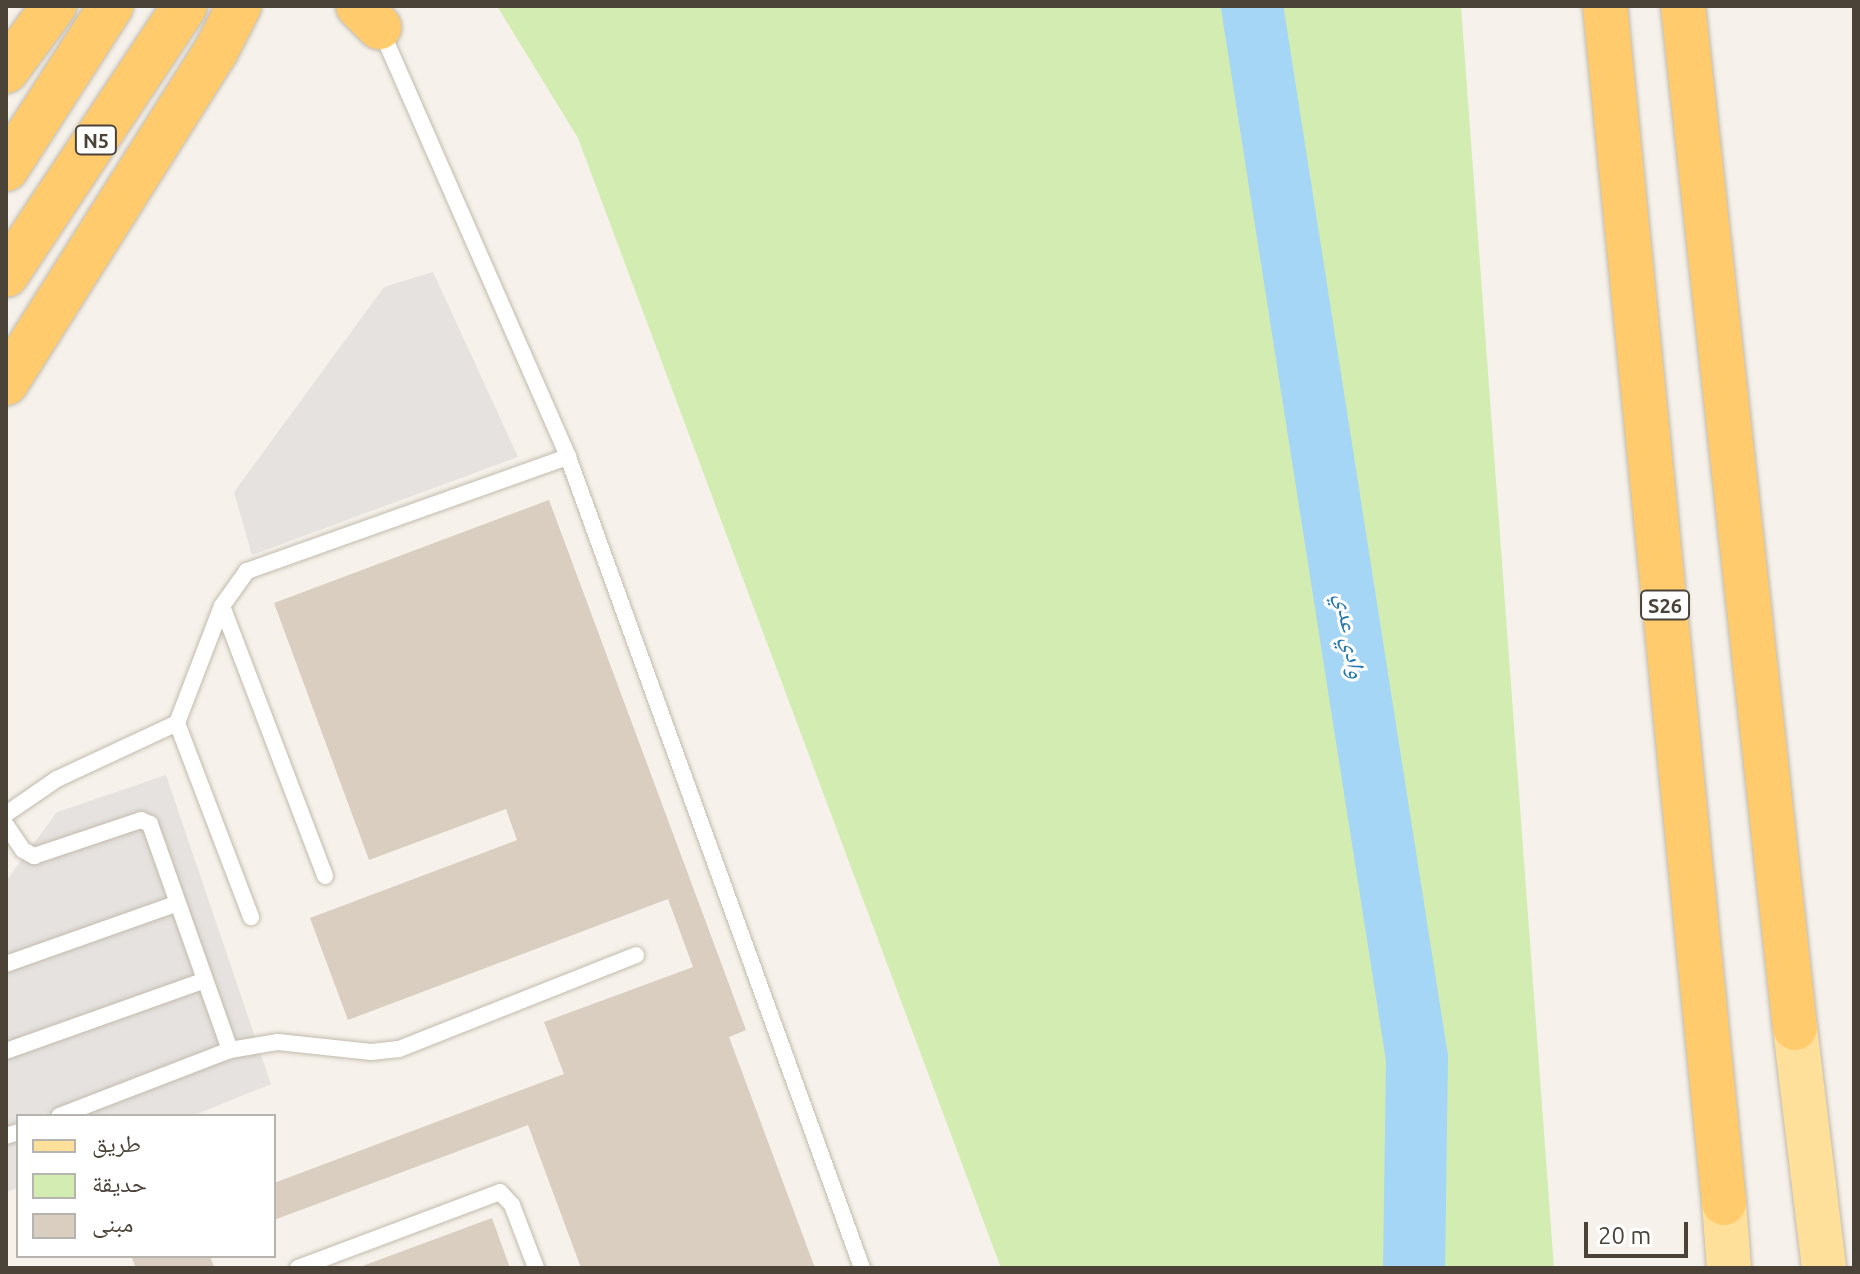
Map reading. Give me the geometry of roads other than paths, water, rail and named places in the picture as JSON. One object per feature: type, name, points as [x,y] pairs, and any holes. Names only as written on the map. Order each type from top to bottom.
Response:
[{"type":"highway","points":[[6,71],[54,6]]},
{"type":"highway","name":"N5","points":[[6,169],[111,6]]},
{"type":"highway","name":"N5","points":[[6,275],[185,6]]},
{"type":"highway","points":[[6,383],[230,23],[258,6]]},
{"type":"highway","name":"S26","points":[[1605,6],[1724,1203]]},
{"type":"highway","points":[[1683,6],[1795,1028]]},
{"type":"main road","points":[[1795,1028],[1807,1268]]},
{"type":"main road","points":[[1795,1028],[1824,1268]]},
{"type":"main road","name":"S26","points":[[1724,1203],[1727,1268]]},
{"type":"lane","points":[[369,13],[568,457],[862,1268]]},
{"type":"lane","points":[[251,917],[177,723],[222,606],[237,581],[259,565],[568,457]]},
{"type":"lane","points":[[222,606],[325,876]]},
{"type":"lane","points":[[6,814],[47,784],[177,723]]},
{"type":"lane","points":[[6,825],[23,850],[34,856],[141,820],[154,833],[230,1050]]},
{"type":"lane","points":[[6,964],[178,903]]},
{"type":"lane","points":[[64,1114],[230,1050],[278,1042],[371,1052],[399,1049],[636,955]]},
{"type":"lane","points":[[6,1051],[205,980]]},
{"type":"lane","points":[[298,1268],[500,1192],[512,1205],[536,1268]]},
{"type":"waterway","name":"وادي عدي","points":[[1252,6],[1417,1058],[1414,1268]]}]
